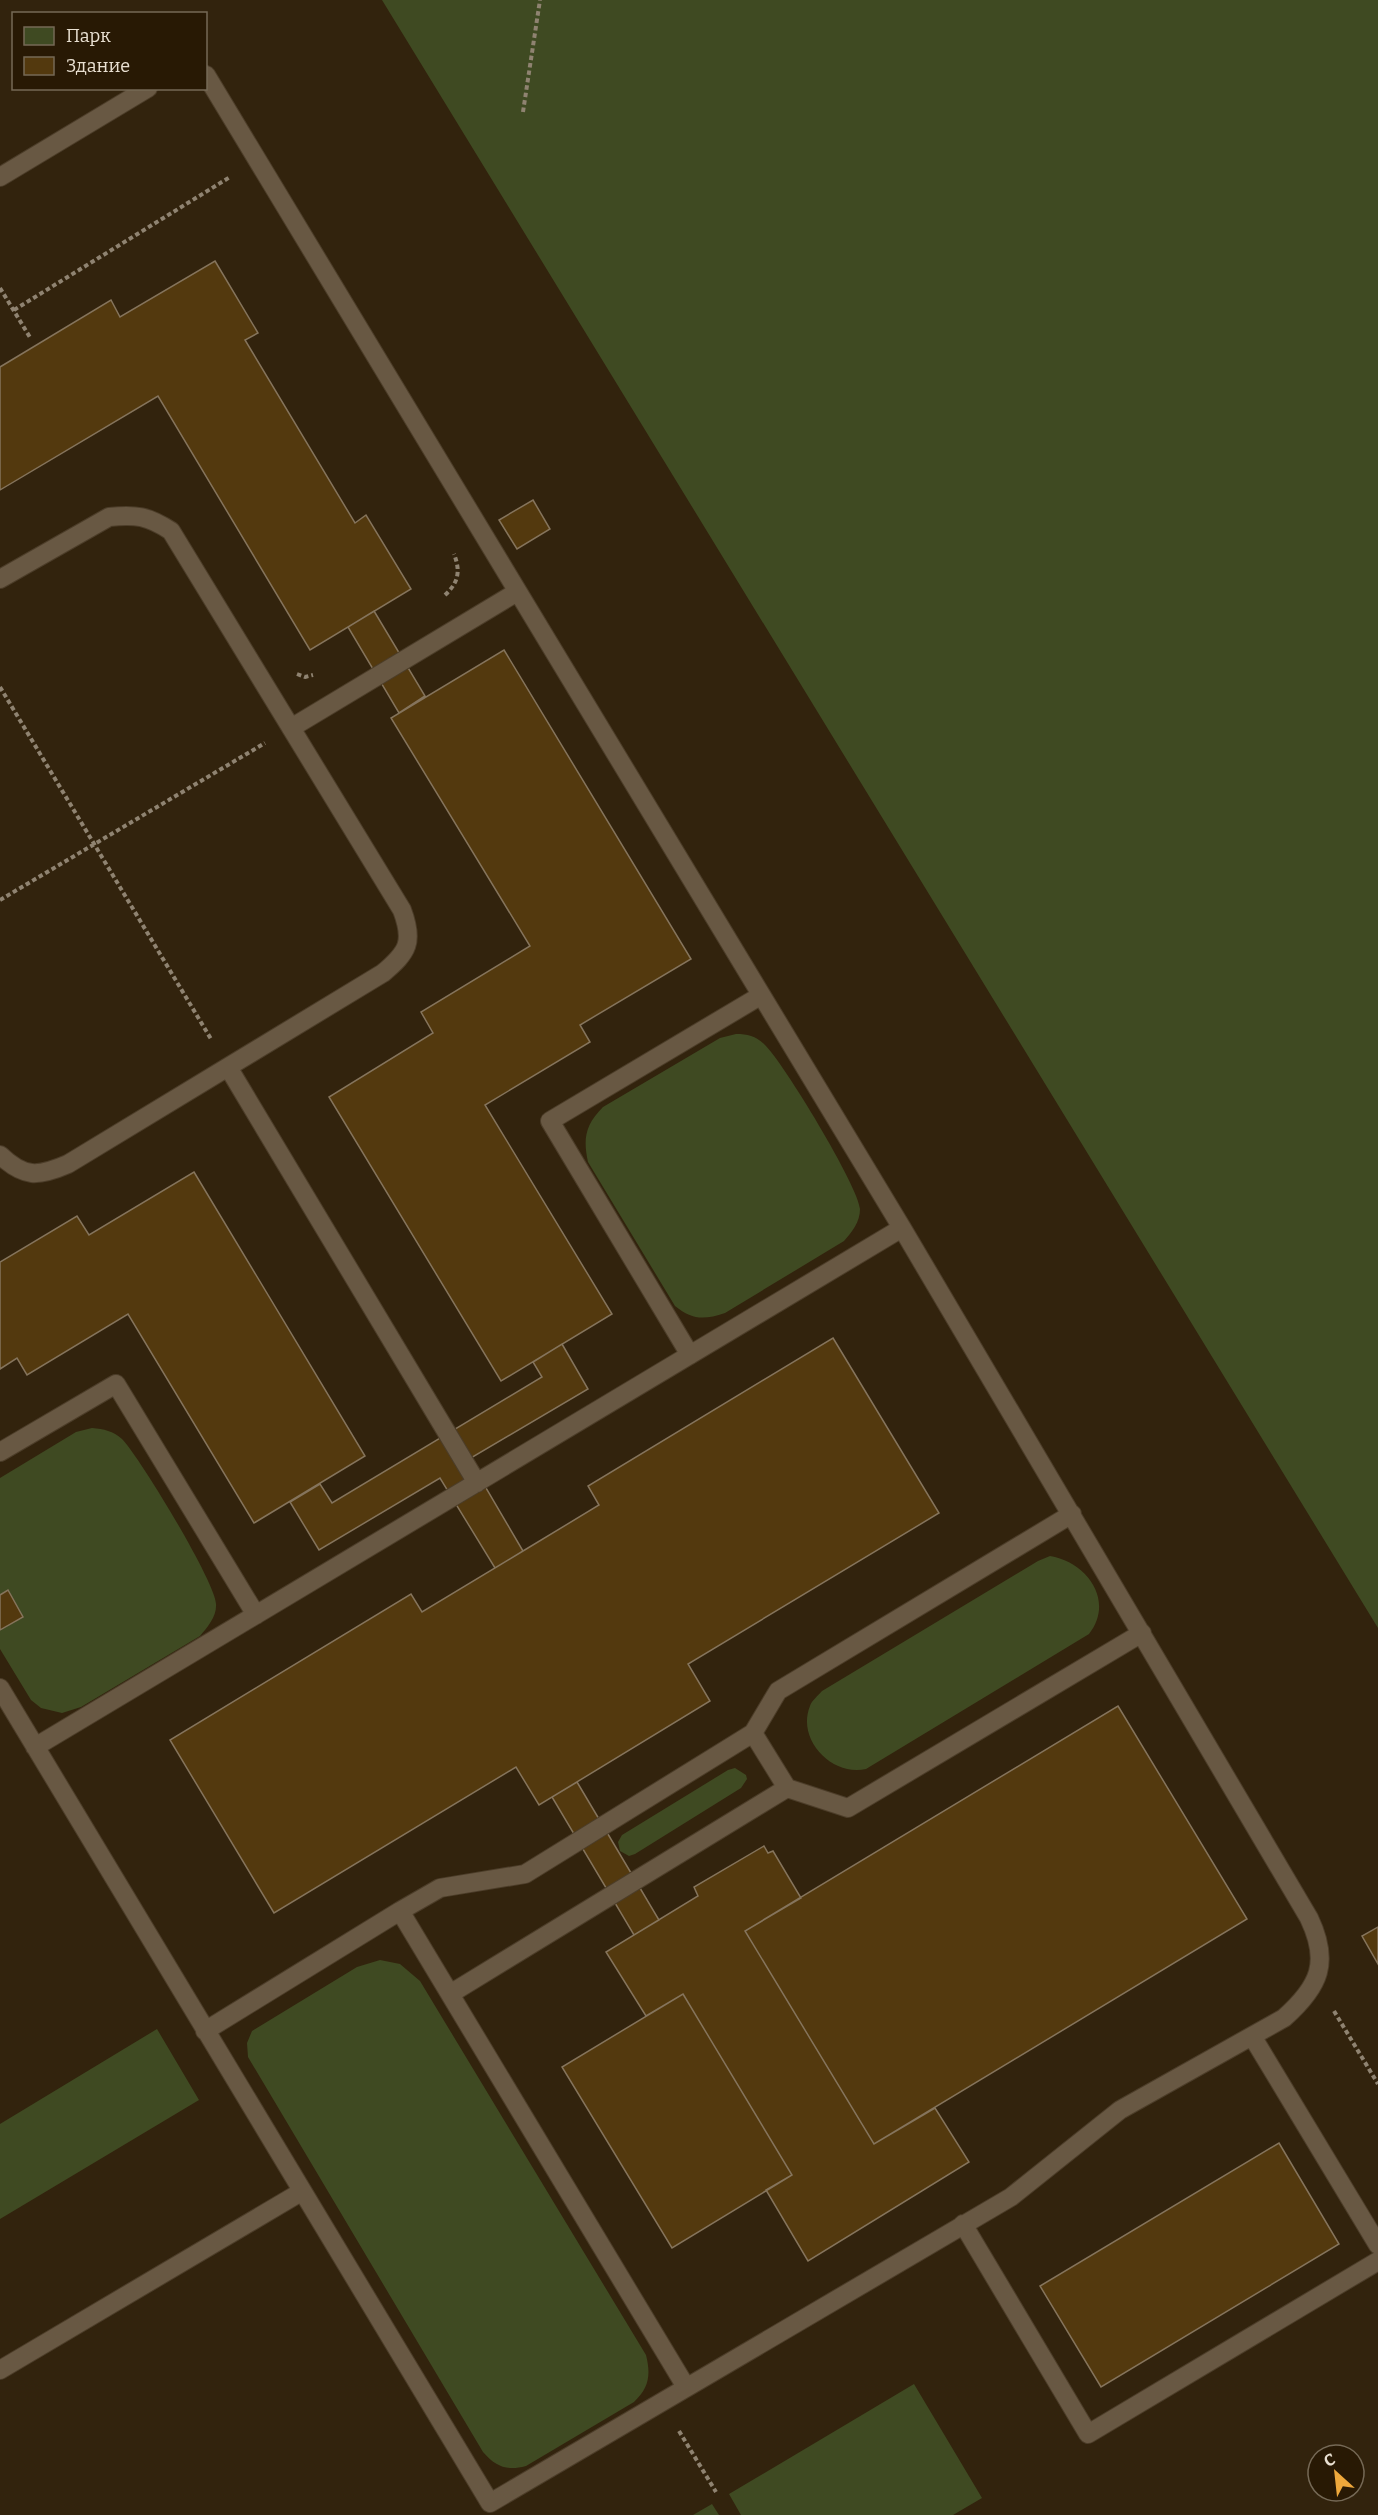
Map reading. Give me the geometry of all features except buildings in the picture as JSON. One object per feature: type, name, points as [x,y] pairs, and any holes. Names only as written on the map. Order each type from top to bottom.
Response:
[{"type":"lane","points":[[0,1688],[490,2503],[1011,2197],[1120,2110],[1291,2012],[1303,2002],[1316,1982],[1321,1961],[1319,1940],[1309,1918],[1072,1514],[902,1228],[207,77]]},
{"type":"lane","points":[[0,177],[145,90]]},
{"type":"lane","points":[[0,579],[108,517],[127,515],[150,518],[171,531],[402,910],[408,927],[408,945],[400,959],[383,973],[68,1164],[49,1172],[32,1174],[14,1168],[0,1155]]},
{"type":"lane","points":[[291,728],[517,592]]},
{"type":"lane","points":[[690,1355],[550,1121],[760,996]]},
{"type":"lane","points":[[228,1067],[477,1483]]},
{"type":"lane","points":[[35,1747],[902,1228]]},
{"type":"lane","points":[[0,1452],[116,1384],[256,1615]]},
{"type":"lane","points":[[205,2031],[440,1888],[525,1874],[753,1733],[778,1691],[1072,1514]]},
{"type":"lane","points":[[753,1733],[787,1788],[848,1808],[1142,1634]]},
{"type":"lane","points":[[450,1994],[787,1788]]},
{"type":"lane","points":[[400,1911],[686,2387]]},
{"type":"lane","points":[[1252,2036],[1378,2245]]},
{"type":"lane","points":[[0,2370],[301,2192]]},
{"type":"lane","points":[[963,2224],[1088,2434],[1378,2261]]},
{"type":"path","points":[[523,112],[540,0]]},
{"type":"path","points":[[14,310],[233,175],[239,185]]},
{"type":"path","points":[[0,288],[31,339]]},
{"type":"path","points":[[441,599],[453,587],[459,574],[456,557],[450,546]]},
{"type":"path","points":[[293,672],[305,677],[320,673]]},
{"type":"path","points":[[0,687],[228,1067]]},
{"type":"path","points":[[0,900],[291,728]]},
{"type":"path","points":[[1316,1982],[1378,2084]]},
{"type":"path","points":[[661,2402],[716,2492]]},
{"type":"green space","points":[[382,0],[1378,0],[1378,1628]]},
{"type":"green space","points":[[736,1034],[758,1039],[774,1056],[834,1152],[856,1196],[860,1214],[855,1226],[844,1241],[725,1313],[711,1317],[698,1317],[687,1314],[675,1306],[588,1162],[586,1139],[592,1120],[603,1107],[720,1038]]},
{"type":"green space","points":[[92,1428],[115,1434],[131,1450],[191,1547],[213,1592],[216,1608],[211,1621],[200,1636],[81,1707],[62,1713],[41,1708],[31,1700],[0,1649],[0,1478],[76,1432]]},
{"type":"green space","points":[[1050,1556],[1075,1566],[1093,1585],[1098,1596],[1099,1609],[1089,1634],[866,1769],[854,1770],[841,1767],[830,1762],[820,1753],[808,1731],[807,1719],[811,1704],[822,1691],[1038,1561]]},
{"type":"green space","points":[[735,1768],[746,1775],[747,1779],[741,1788],[635,1854],[629,1856],[620,1851],[618,1842],[622,1835],[728,1770]]},
{"type":"green space","points":[[380,1960],[400,1964],[420,1981],[646,2355],[648,2381],[643,2392],[634,2402],[526,2466],[507,2468],[497,2464],[483,2452],[248,2057],[247,2043],[252,2031],[357,1967]]},
{"type":"green space","points":[[157,2029],[199,2100],[0,2219],[0,2124]]},
{"type":"green space","points":[[914,2384],[982,2498],[953,2515],[741,2515],[729,2494]]},
{"type":"green space","points":[[712,2504],[719,2515],[693,2515]]}]
